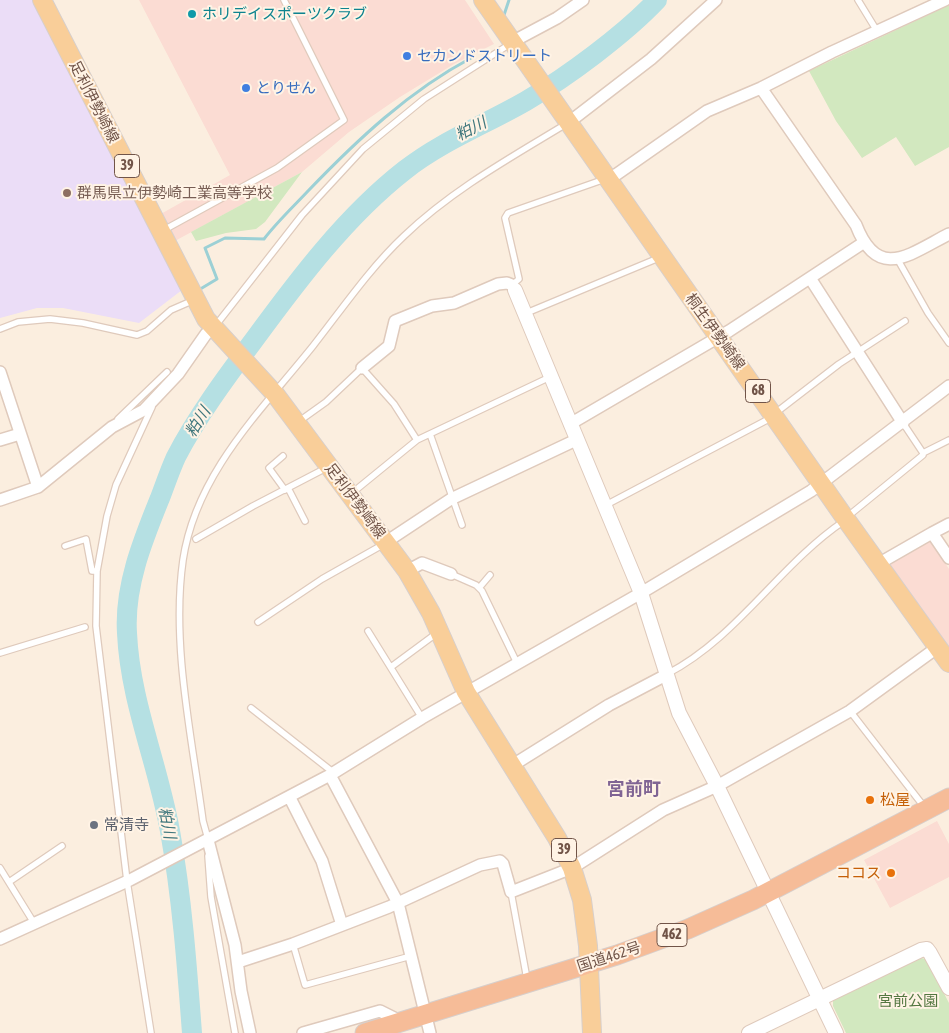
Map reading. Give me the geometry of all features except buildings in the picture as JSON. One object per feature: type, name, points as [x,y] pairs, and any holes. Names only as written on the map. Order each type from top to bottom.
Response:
[{"type":"highway","name":"国道462号","points":[[365,1033],[428,1024],[528,982],[680,932],[768,893],[949,798]]},
{"type":"main road","name":"足利伊勢崎線","points":[[42,0],[195,300],[214,330],[274,393],[407,571],[439,632],[466,692],[557,838],[572,868],[585,914],[592,1033]]},
{"type":"main road","name":"桐生伊勢崎線","points":[[483,0],[661,256],[949,663]]},
{"type":"street","points":[[514,44],[583,0]]},
{"type":"street","points":[[567,121],[638,70],[716,0]]},
{"type":"street","points":[[607,178],[617,174],[707,110],[761,88],[931,3],[945,0]]},
{"type":"street","points":[[761,88],[856,225],[863,243],[885,258],[898,260],[949,234]]},
{"type":"street","points":[[570,424],[718,337],[863,243]]},
{"type":"street","points":[[810,278],[903,423]]},
{"type":"street","points":[[362,368],[389,346],[396,322],[432,306],[454,303],[503,282],[513,287],[641,593],[679,713],[717,786],[836,1033]]},
{"type":"street","points":[[0,500],[38,487],[112,427],[144,410],[154,402],[214,330]]},
{"type":"street","points":[[0,372],[38,487]]},
{"type":"street","points":[[0,939],[207,842],[332,774],[422,718],[641,593],[822,484],[949,386]]},
{"type":"street","points":[[0,440],[20,434]]},
{"type":"street","points":[[386,542],[451,499],[576,440]]},
{"type":"street","points":[[878,564],[949,524]]},
{"type":"street","points":[[932,534],[949,558]]},
{"type":"street","points":[[407,571],[422,563],[451,574]]},
{"type":"street","points":[[238,962],[293,944],[398,903],[466,871],[494,861],[500,861],[504,864],[511,892],[572,868],[663,810],[717,786],[850,710],[938,647]]},
{"type":"street","points":[[513,765],[609,705],[666,675]]},
{"type":"street","points":[[332,774],[398,903],[428,1024]]},
{"type":"street","points":[[290,798],[322,861],[342,925]]},
{"type":"street","points":[[207,842],[238,962],[241,991],[250,1033]]},
{"type":"street","points":[[749,1033],[926,949],[949,988]]},
{"type":"street","points":[[303,1033],[380,1011],[399,1027]]},
{"type":"lane","points":[[160,232],[277,168],[344,120],[284,0]]},
{"type":"lane","points":[[858,0],[877,31]]},
{"type":"lane","points":[[214,330],[302,214],[364,149],[424,99],[514,44]]},
{"type":"lane","points":[[235,1033],[211,896],[207,842],[188,710],[180,627],[183,560],[196,513],[208,485],[223,458],[403,236],[471,182],[567,121]]},
{"type":"lane","points":[[513,287],[519,279],[505,218],[508,213],[607,178]]},
{"type":"lane","points":[[524,314],[661,256]]},
{"type":"lane","points":[[898,260],[928,313],[949,343]]},
{"type":"lane","points":[[0,328],[18,322],[50,319],[83,323],[137,335],[146,331],[171,310],[195,300]]},
{"type":"lane","points":[[604,506],[694,460],[774,415],[858,351],[905,321]]},
{"type":"lane","points":[[297,423],[326,402],[362,368],[394,404],[416,440]]},
{"type":"lane","points":[[112,427],[167,372]]},
{"type":"lane","points":[[351,494],[416,440],[550,377]]},
{"type":"lane","points":[[150,1033],[96,626],[97,571],[102,536],[116,484],[154,402]]},
{"type":"lane","points":[[903,423],[923,453]]},
{"type":"lane","points":[[430,434],[451,499],[462,525]]},
{"type":"lane","points":[[666,675],[684,665],[701,652],[808,548],[923,456],[923,453],[949,440]]},
{"type":"lane","points":[[283,456],[269,468],[287,489],[305,521]]},
{"type":"lane","points":[[196,539],[253,506],[330,466]]},
{"type":"lane","points":[[65,546],[86,539],[92,571],[97,571]]},
{"type":"lane","points":[[258,622],[322,579],[386,542]]},
{"type":"lane","points":[[451,574],[479,588],[517,663]]},
{"type":"lane","points":[[479,588],[490,575]]},
{"type":"lane","points":[[0,653],[85,627]]},
{"type":"lane","points":[[368,631],[422,718]]},
{"type":"lane","points":[[391,667],[439,632]]},
{"type":"lane","points":[[251,708],[332,774]]},
{"type":"lane","points":[[850,710],[926,810]]},
{"type":"lane","points":[[9,882],[62,846]]},
{"type":"lane","points":[[0,868],[35,924]]},
{"type":"lane","points":[[511,892],[528,982]]},
{"type":"lane","points":[[293,944],[305,985],[411,956]]},
{"type":"shaded area","name":"群馬県立伊勢崎工業高等学校","points":[[0,0],[34,0],[182,290],[139,323],[63,308],[37,308],[0,318]]},
{"type":"shaded area","points":[[139,0],[465,0],[494,44],[454,64],[400,97],[349,132],[302,172],[173,242],[159,215],[230,175]]},
{"type":"shaded area","points":[[929,539],[949,569],[949,648],[888,563]]},
{"type":"shaded area","points":[[937,821],[949,844],[949,877],[890,908],[864,860]]},
{"type":"green space","points":[[949,5],[949,147],[915,166],[896,137],[862,158],[836,121],[809,71]]},
{"type":"green space","points":[[302,172],[265,222],[256,229],[226,233],[196,241],[191,232]]},
{"type":"green space","name":"宮前公園","points":[[921,958],[926,959],[949,1003],[949,1033],[846,1033],[833,1006],[833,1000]]},
{"type":"waterway","points":[[504,15],[509,0]]},
{"type":"waterway","name":"粕川","points":[[192,1033],[184,932],[170,831],[133,683],[127,633],[128,598],[136,564],[147,530],[176,457],[212,397],[271,317],[343,228],[383,188],[434,150],[526,101],[559,80],[612,41],[657,0]]},
{"type":"waterway","points":[[197,291],[217,279],[205,248],[225,238],[264,239],[365,135],[405,101],[448,71],[471,58]]},
{"type":"place","name":"ホリデイスポーツクラブ","points":[[192,14]]},
{"type":"place","name":"セカンドストリート","points":[[407,56]]},
{"type":"place","name":"とりせん","points":[[246,88]]},
{"type":"place","name":"群馬県立伊勢崎工業高等学校","points":[[67,193]]},
{"type":"place","name":"松屋","points":[[870,800]]},
{"type":"place","name":"常清寺","points":[[94,825]]},
{"type":"place","name":"ココス","points":[[891,873]]},
{"type":"district","name":"宮前町","points":[[634,789]]}]
